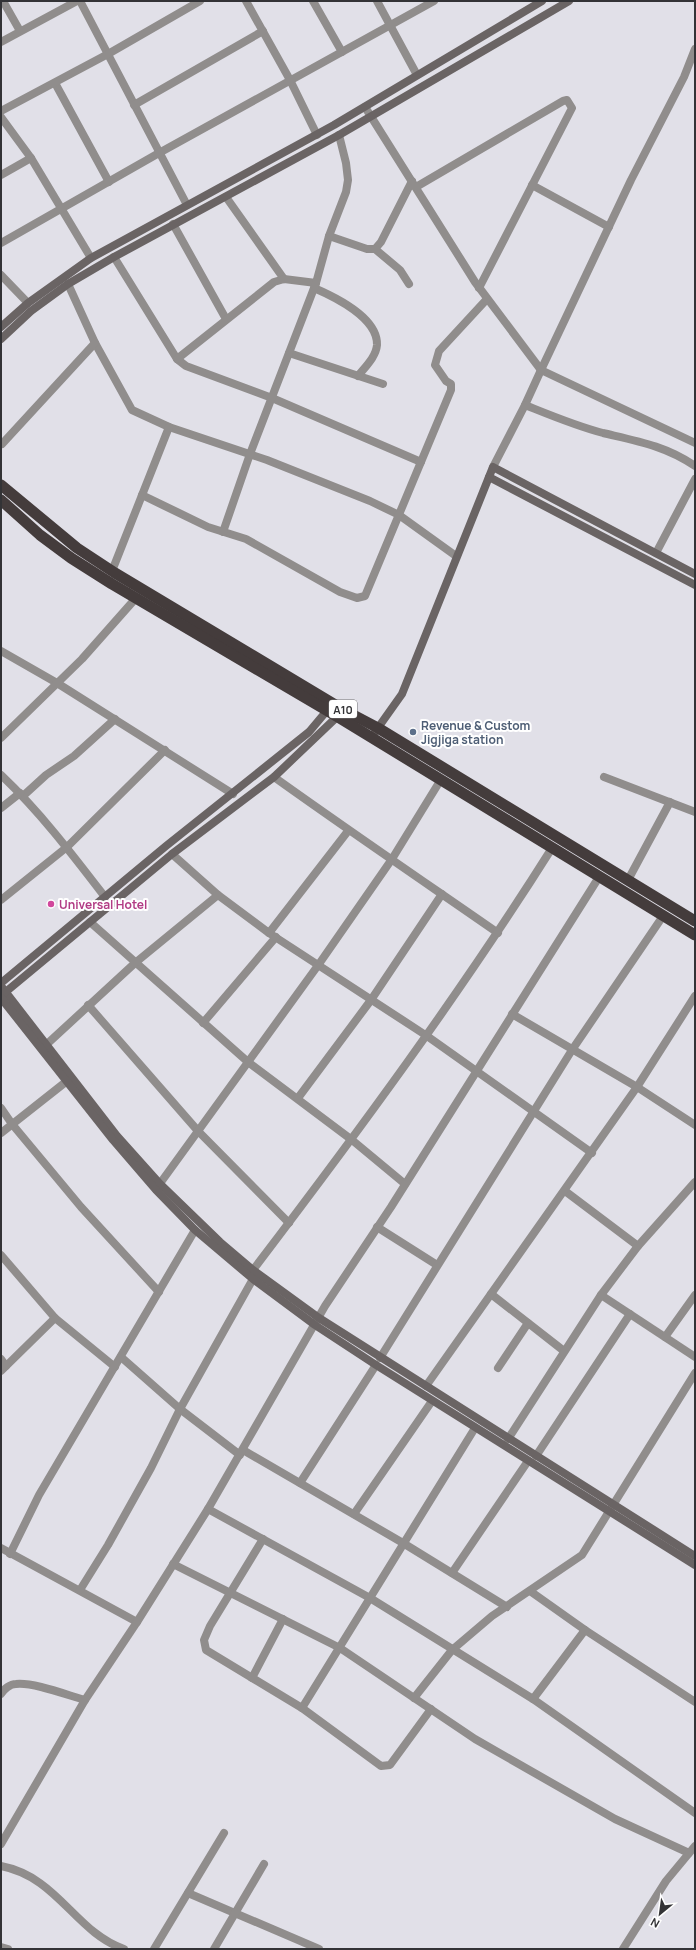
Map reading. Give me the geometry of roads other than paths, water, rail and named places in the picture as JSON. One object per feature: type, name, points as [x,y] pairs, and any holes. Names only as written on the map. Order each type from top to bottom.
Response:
[{"type":"highway","name":"A10","points":[[1,485],[55,532],[112,571],[335,710],[370,737],[440,781],[695,935]]},
{"type":"highway","name":"A10","points":[[1,500],[40,535],[71,558],[136,598],[335,710],[378,728],[695,921]]},
{"type":"main road","points":[[1,327],[28,303],[91,258],[365,107],[542,1]]},
{"type":"main road","points":[[1,339],[31,311],[68,284],[114,256],[226,197],[339,134],[569,1]]},
{"type":"main road","points":[[370,737],[402,694],[456,556],[493,467],[695,574]]},
{"type":"main road","points":[[489,477],[695,585]]},
{"type":"main road","points":[[2,993],[172,854],[274,777],[335,710]]},
{"type":"main road","points":[[1,983],[335,710]]},
{"type":"main road","points":[[2,993],[46,1044],[158,1187],[195,1230],[253,1279],[317,1322],[376,1365],[475,1428],[528,1461],[695,1556]]},
{"type":"main road","points":[[2,993],[67,1082],[113,1140],[158,1187],[253,1270],[317,1322],[426,1386],[536,1456],[695,1565]]},
{"type":"street","points":[[2,1],[20,31]]},
{"type":"street","points":[[1,42],[78,1],[108,54],[187,204]]},
{"type":"street","points":[[1,111],[108,54],[200,1]]},
{"type":"street","points":[[246,1],[290,80],[317,134]]},
{"type":"street","points":[[313,1],[342,52]]},
{"type":"street","points":[[377,1],[417,75]]},
{"type":"street","points":[[1,243],[159,153],[434,1]]},
{"type":"street","points":[[134,105],[263,31]]},
{"type":"street","points":[[493,467],[525,405],[608,227],[684,77],[695,49]]},
{"type":"street","points":[[54,83],[109,182]]},
{"type":"street","points":[[375,249],[381,242],[414,184],[529,119],[567,100],[572,108],[479,288]]},
{"type":"street","points":[[365,107],[479,288],[540,370],[695,443]]},
{"type":"street","points":[[1,117],[31,158],[91,258]]},
{"type":"street","points":[[223,532],[250,454],[315,285],[329,236],[346,192],[348,180],[346,163],[339,134]]},
{"type":"street","points":[[1,175],[31,158]]},
{"type":"street","points":[[532,185],[608,227]]},
{"type":"street","points":[[226,197],[284,279]]},
{"type":"street","points":[[173,224],[226,319]]},
{"type":"street","points":[[329,236],[367,249],[375,249],[400,270],[409,284]]},
{"type":"street","points":[[114,256],[177,359],[186,366],[272,398],[421,462]]},
{"type":"street","points":[[1,275],[28,303]]},
{"type":"street","points":[[177,359],[274,282],[284,279],[315,285],[361,314],[376,335],[377,346],[372,359],[358,376]]},
{"type":"street","points":[[68,284],[96,343],[132,410],[169,427],[250,454],[370,501],[399,515],[456,556]]},
{"type":"street","points":[[142,495],[183,516],[223,532],[246,539],[340,592],[357,598],[365,596],[451,390],[451,384],[446,380],[435,365],[439,351],[487,299]]},
{"type":"street","points":[[2,444],[96,343]]},
{"type":"street","points":[[289,353],[383,384]]},
{"type":"street","points":[[525,405],[603,433],[636,440],[678,454],[695,466]]},
{"type":"street","points":[[112,571],[169,427]]},
{"type":"street","points":[[656,553],[695,479]]},
{"type":"street","points":[[1,738],[58,683],[136,598]]},
{"type":"street","points":[[1,651],[58,683],[234,794]]},
{"type":"street","points":[[1,808],[74,756],[115,719]]},
{"type":"street","points":[[1,900],[67,847],[165,750]]},
{"type":"street","points":[[1,775],[21,795],[67,847],[105,897]]},
{"type":"street","points":[[274,777],[348,831],[392,859],[498,933]]},
{"type":"street","points":[[604,777],[695,812]]},
{"type":"street","points":[[158,1187],[319,964],[392,859],[440,781]]},
{"type":"street","points":[[628,880],[670,802]]},
{"type":"street","points":[[203,1022],[273,935],[348,831]]},
{"type":"street","points":[[253,1270],[352,1140],[426,1036],[498,933],[552,848]]},
{"type":"street","points":[[172,854],[218,896],[273,935],[426,1036],[592,1152]]},
{"type":"street","points":[[1,1844],[85,1700],[138,1622],[242,1453],[317,1322],[599,877]]},
{"type":"street","points":[[298,1098],[371,1000],[442,894]]},
{"type":"street","points":[[46,1044],[135,963],[218,896]]},
{"type":"street","points":[[380,1358],[572,1050],[663,916]]},
{"type":"street","points":[[90,922],[248,1062],[298,1098],[405,1184]]},
{"type":"street","points":[[426,1386],[637,1087],[695,996]]},
{"type":"street","points":[[88,1005],[198,1131],[289,1223]]},
{"type":"street","points":[[512,1014],[637,1087],[695,1124]]},
{"type":"street","points":[[1,1133],[67,1082]]},
{"type":"street","points":[[1,1108],[12,1124],[81,1207],[159,1292]]},
{"type":"street","points":[[508,1439],[564,1350],[601,1295],[638,1246],[695,1182]]},
{"type":"street","points":[[565,1191],[638,1246]]},
{"type":"street","points":[[377,1227],[437,1265]]},
{"type":"street","points":[[10,1554],[39,1495],[195,1230]]},
{"type":"street","points":[[1,1255],[55,1318],[115,1367]]},
{"type":"street","points":[[80,1590],[151,1468],[180,1409],[253,1279]]},
{"type":"street","points":[[491,1294],[564,1350]]},
{"type":"street","points":[[601,1295],[695,1357]]},
{"type":"street","points":[[665,1337],[695,1295]]},
{"type":"street","points":[[536,1456],[630,1314]]},
{"type":"street","points":[[3,1365],[55,1318]]},
{"type":"street","points":[[498,1368],[528,1323]]},
{"type":"street","points":[[121,1357],[180,1409],[242,1453],[300,1483],[403,1542],[507,1607]]},
{"type":"street","points":[[300,1483],[376,1365]]},
{"type":"street","points":[[414,1698],[452,1650],[492,1616],[582,1555],[695,1373]]},
{"type":"street","points":[[354,1514],[432,1401]]},
{"type":"street","points":[[302,1708],[340,1648],[403,1542],[475,1428]]},
{"type":"street","points":[[452,1573],[528,1461]]},
{"type":"street","points":[[208,1509],[370,1598],[533,1699],[695,1813]]},
{"type":"street","points":[[263,1539],[204,1640],[206,1650],[302,1708],[381,1766],[390,1765],[431,1709]]},
{"type":"street","points":[[1,1548],[138,1622]]},
{"type":"street","points":[[173,1564],[340,1648],[475,1739],[615,1819],[690,1853]]},
{"type":"street","points":[[530,1591],[585,1630],[695,1702]]},
{"type":"street","points":[[252,1678],[283,1619]]},
{"type":"street","points":[[533,1699],[585,1630]]},
{"type":"street","points":[[1,1694],[4,1689],[14,1684],[25,1684],[85,1700]]},
{"type":"street","points":[[154,1949],[224,1833]]},
{"type":"street","points":[[623,1949],[666,1880],[695,1846]]},
{"type":"street","points":[[214,1949],[264,1864]]},
{"type":"street","points":[[1,1866],[29,1875],[56,1894],[98,1936],[124,1949]]},
{"type":"street","points":[[188,1893],[236,1912],[319,1949]]},
{"type":"street","points":[[1,1947],[8,1949]]},
{"type":"place","name":"Revenue & Custom Jigjiga station","points":[[413,732]]},
{"type":"place","name":"Universal Hotel","points":[[51,904]]}]
